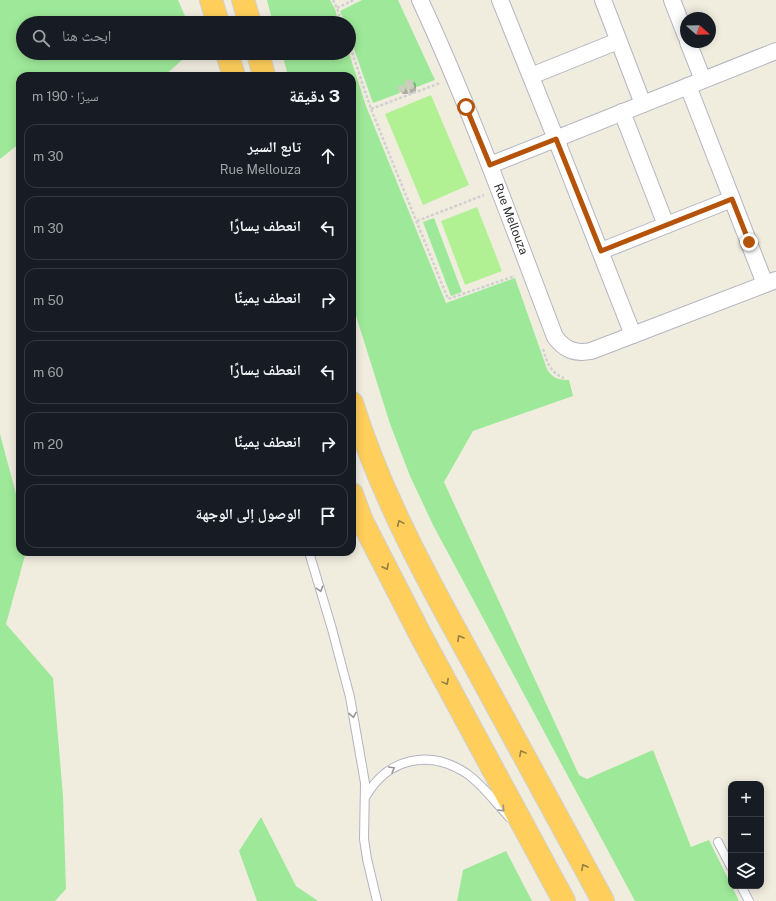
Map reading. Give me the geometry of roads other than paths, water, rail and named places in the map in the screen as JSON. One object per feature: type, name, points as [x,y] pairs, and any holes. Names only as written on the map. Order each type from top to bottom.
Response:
[{"type":"highway","points":[[211,0],[216,16]]},
{"type":"highway","points":[[243,0],[248,16]]},
{"type":"highway","points":[[229,60],[233,72]]},
{"type":"highway","points":[[260,60],[263,72]]},
{"type":"highway","points":[[356,415],[378,474],[405,535],[603,901]]},
{"type":"highway","points":[[356,505],[362,521],[418,629],[564,901]]},
{"type":"street","name":"Rue Mellouza","points":[[420,0],[436,34],[490,165],[555,337],[560,344],[575,352],[583,353],[592,351],[771,282]]},
{"type":"street","points":[[500,0],[601,251],[633,335]]},
{"type":"street","points":[[603,0],[643,104]]},
{"type":"street","points":[[672,0],[680,21]]},
{"type":"street","points":[[530,76],[618,41]]},
{"type":"street","points":[[691,48],[704,80]]},
{"type":"street","points":[[490,165],[776,51]]},
{"type":"street","points":[[688,86],[732,199],[771,282]]},
{"type":"street","points":[[622,112],[666,225]]},
{"type":"street","points":[[601,251],[732,199]]},
{"type":"lane","points":[[310,556],[350,697],[364,772],[364,839],[377,901]]},
{"type":"lane","points":[[365,797],[374,784],[385,773],[402,763],[412,760],[446,763],[476,781],[530,839]]},
{"type":"lane","points":[[718,842],[728,861]]},
{"type":"lane","points":[[743,889],[749,901]]}]
